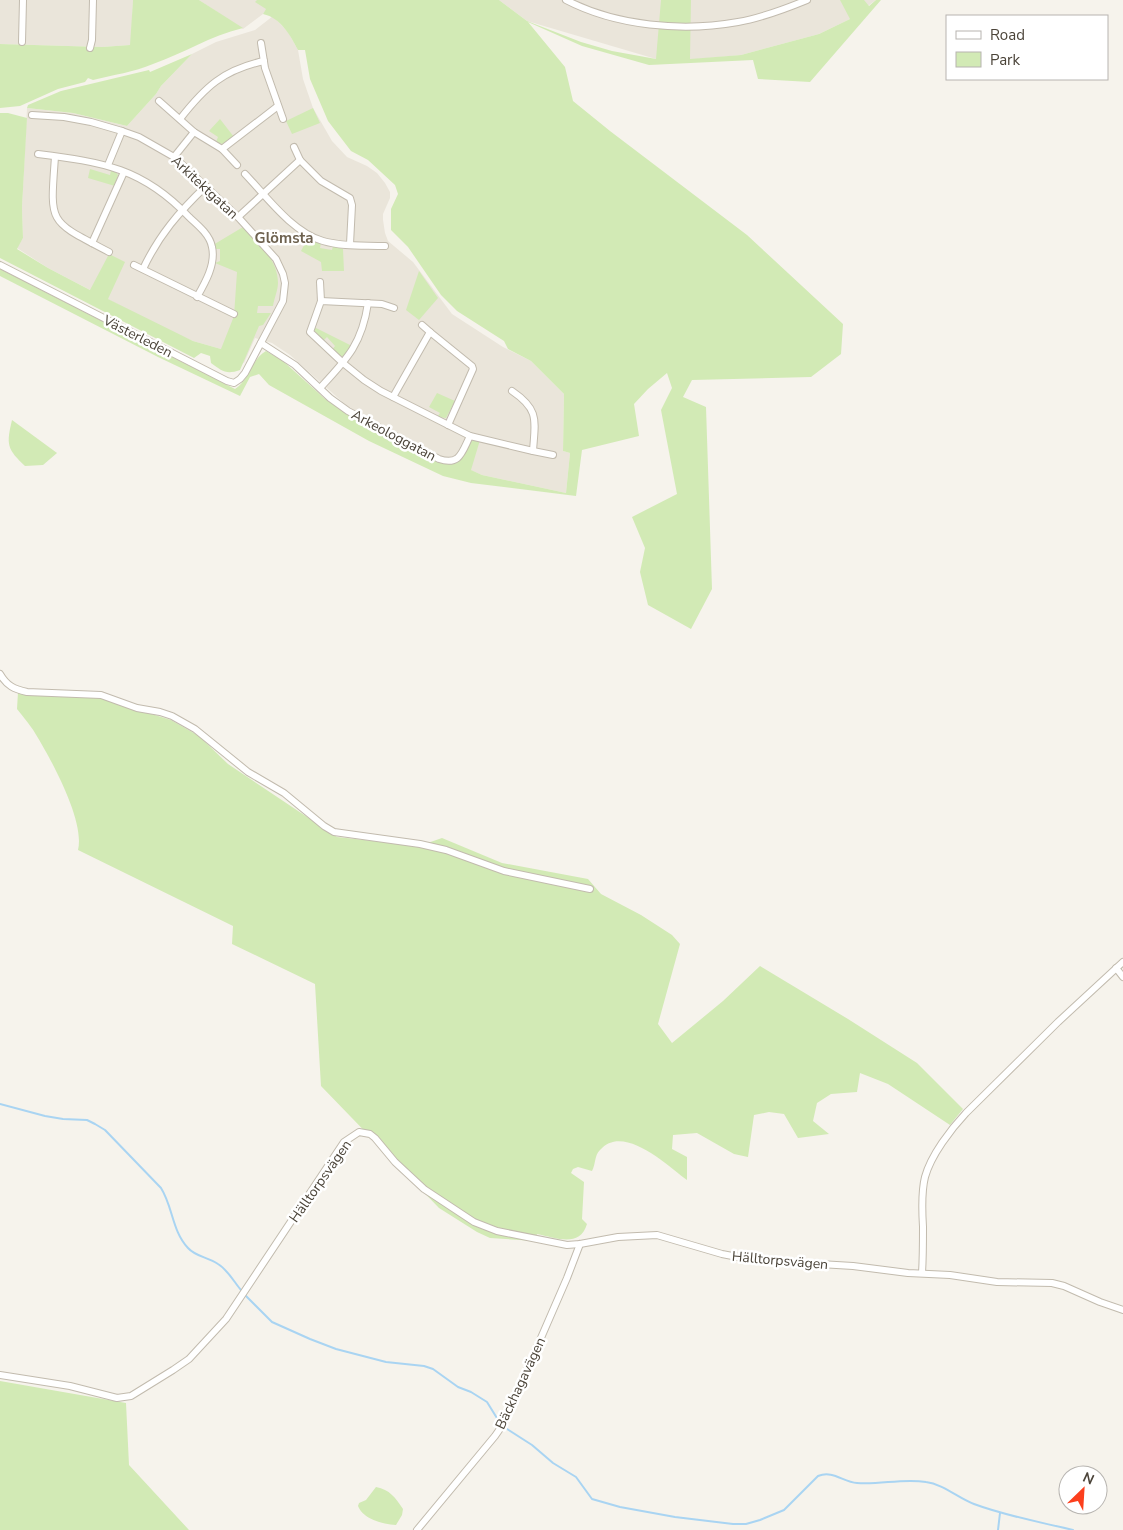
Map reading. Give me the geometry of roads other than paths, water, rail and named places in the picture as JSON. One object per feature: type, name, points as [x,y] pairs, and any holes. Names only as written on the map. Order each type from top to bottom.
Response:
[{"type":"street","points":[[22,42],[23,0]]},
{"type":"street","points":[[90,48],[93,0]]},
{"type":"street","points":[[566,0],[599,13],[630,21],[691,27],[738,22],[761,17],[807,0]]},
{"type":"street","points":[[261,43],[264,61],[283,119]]},
{"type":"street","points":[[180,119],[206,89],[225,74],[264,61]]},
{"type":"street","points":[[159,100],[194,132],[222,149],[237,164]]},
{"type":"street","points":[[222,149],[278,106]]},
{"type":"street","name":"Arkitektgatan","points":[[32,115],[91,122],[139,137],[174,157],[238,217],[276,259],[284,275],[285,292],[283,301],[261,343]]},
{"type":"street","points":[[108,165],[122,131]]},
{"type":"street","points":[[174,157],[194,132]]},
{"type":"street","points":[[294,147],[300,160],[321,181],[350,198],[352,205],[350,244]]},
{"type":"street","points":[[38,154],[108,165],[131,174],[154,187],[182,209],[203,231],[213,248],[210,269],[197,297]]},
{"type":"street","points":[[55,156],[52,199],[56,218],[65,229],[109,252]]},
{"type":"street","points":[[238,217],[300,160]]},
{"type":"street","points":[[92,243],[124,172]]},
{"type":"street","points":[[245,174],[290,222],[308,235],[324,242],[385,246]]},
{"type":"street","points":[[144,269],[164,232],[182,209],[206,186]]},
{"type":"street","name":"Västerleden","points":[[0,265],[227,381],[234,383],[240,380],[261,343]]},
{"type":"street","points":[[134,265],[234,314]]},
{"type":"street","points":[[320,282],[321,301],[310,332],[364,380],[393,398],[470,436],[553,455]]},
{"type":"street","points":[[321,301],[382,304],[394,308]]},
{"type":"street","points":[[320,388],[343,363],[360,336],[366,319],[368,303]]},
{"type":"street","points":[[422,325],[474,369],[448,425]]},
{"type":"street","points":[[393,398],[422,342],[430,332]]},
{"type":"street","name":"Arkeologgatan","points":[[261,343],[295,365],[338,404],[356,416],[445,461],[451,462],[457,458],[470,436]]},
{"type":"street","points":[[512,391],[527,402],[533,412],[535,421],[533,451]]},
{"type":"street","points":[[0,674],[6,683],[15,690],[101,695],[137,708],[172,716],[195,729],[248,772],[284,793],[334,832],[420,844],[446,850],[513,874],[590,889]]},
{"type":"street","points":[[922,1273],[922,1198],[924,1179],[942,1144],[966,1112],[1058,1022],[1123,962]]},
{"type":"street","points":[[1116,968],[1123,977]]},
{"type":"street","name":"Hälltorpsvägen","points":[[0,1375],[70,1386],[117,1398],[131,1396],[174,1370],[199,1348],[226,1319],[344,1142],[359,1132],[370,1134],[408,1175],[424,1189],[479,1224],[497,1231],[544,1242],[567,1245],[657,1235],[722,1254],[753,1260],[853,1266],[996,1282],[1059,1284],[1123,1310]]},
{"type":"street","name":"Bäckhagavägen","points":[[417,1530],[504,1423],[556,1305],[580,1244]]},
{"type":"waterway","points":[[0,1104],[45,1116],[87,1120],[105,1130],[161,1188],[179,1234],[188,1248],[222,1267],[241,1290]]},
{"type":"waterway","points":[[245,1295],[272,1322],[310,1339],[336,1349],[386,1362],[424,1366],[433,1369],[458,1387],[471,1392],[487,1402],[500,1423]]},
{"type":"waterway","points":[[504,1427],[532,1445],[553,1463],[576,1477],[592,1499],[620,1507],[675,1517],[746,1524],[784,1510],[818,1476],[828,1474],[857,1483],[909,1481],[932,1483],[986,1508],[1073,1530]]},
{"type":"waterway","points":[[998,1530],[1000,1513]]},
{"type":"district","name":"Glömsta","points":[[284,238]]}]
